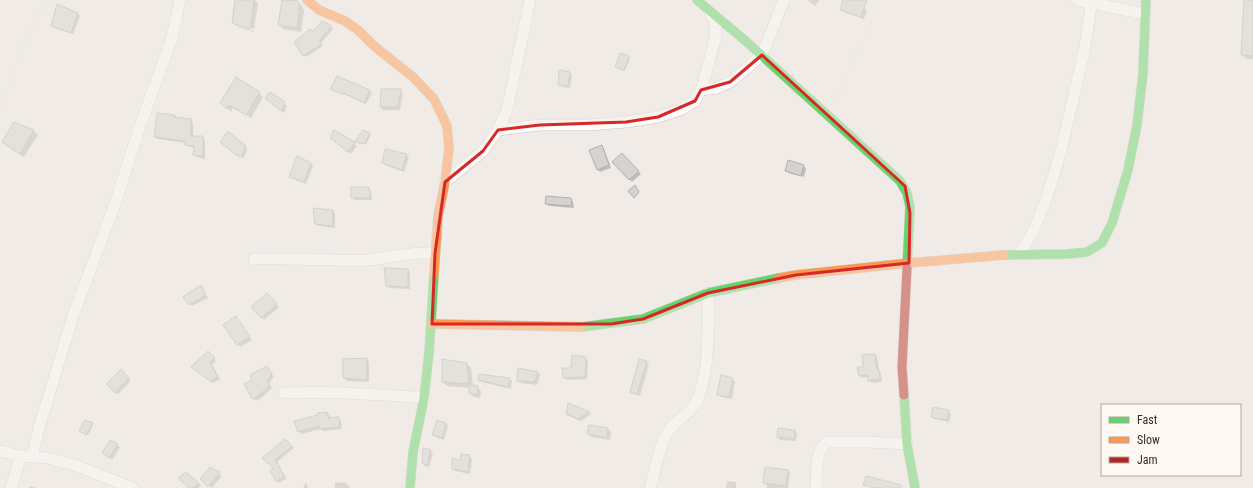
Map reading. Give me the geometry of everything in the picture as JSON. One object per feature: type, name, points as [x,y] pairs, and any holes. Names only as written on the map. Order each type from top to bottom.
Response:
[{"type":"street","points":[[11,488],[39,428],[74,313],[115,204],[140,126],[172,38],[180,0]]},
{"type":"street","points":[[307,0],[319,10],[345,21],[358,30],[374,46],[413,77],[434,99],[447,126],[449,148],[445,182],[438,216],[434,253],[432,324],[424,398],[413,452],[410,488]]},
{"type":"street","points":[[445,182],[483,152],[498,130],[507,110],[530,0]]},
{"type":"street","points":[[697,0],[762,55],[830,119],[896,176],[905,186],[910,200],[910,213],[902,367],[907,444],[915,488]]},
{"type":"street","points":[[701,90],[717,88],[730,82],[762,55],[784,0]]},
{"type":"street","points":[[1077,0],[1145,14]]},
{"type":"street","points":[[432,324],[580,327],[612,324],[643,319],[708,293],[744,284],[796,275],[908,263],[1020,254],[1068,254],[1086,252],[1102,243],[1115,215],[1128,170],[1137,125],[1143,73],[1146,0]]},
{"type":"street","points":[[1020,254],[1033,232],[1046,200],[1061,152],[1084,52],[1092,2]]},
{"type":"street","points":[[498,130],[540,125],[589,125],[626,122],[658,117],[682,109],[695,101],[701,90],[716,35],[715,23],[709,10]]},
{"type":"street","points":[[254,260],[280,258],[368,260],[384,259],[410,254],[434,253]]},
{"type":"street","points":[[650,488],[663,442],[668,431],[693,408],[699,397],[705,372],[708,330],[708,293]]},
{"type":"street","points":[[284,393],[360,393],[424,398]]},
{"type":"street","points":[[816,488],[818,455],[821,447],[827,442],[907,444]]},
{"type":"street","points":[[0,451],[48,458],[77,466],[133,488]]},
{"type":"path","points":[[0,108],[18,60],[41,10],[49,0]]},
{"type":"path","points":[[830,119],[849,68],[873,20]]},
{"type":"highlighted area","points":[[762,55],[905,186],[910,213],[909,263],[796,275],[708,293],[643,319],[611,324],[432,324],[435,253],[445,182],[483,151],[498,130],[540,125],[626,122],[658,117],[695,101],[701,90],[730,82]]},
{"type":"building","points":[[235,0],[254,0],[250,29],[232,23]]},
{"type":"building","points":[[282,0],[298,1],[300,6],[297,28],[278,25]]},
{"type":"building","points":[[843,0],[867,0],[861,17],[840,10]]},
{"type":"building","points":[[1244,0],[1253,0],[1253,56],[1241,55]]},
{"type":"building","points":[[57,4],[78,13],[71,33],[51,26]]},
{"type":"building","points":[[322,21],[332,26],[319,41],[322,44],[303,56],[294,42],[310,29],[313,32]]},
{"type":"building","points":[[620,53],[629,56],[624,70],[615,67]]},
{"type":"building","points":[[559,70],[570,72],[568,86],[558,85]]},
{"type":"building","points":[[337,76],[370,90],[364,103],[343,93],[330,89]]},
{"type":"building","points":[[236,77],[260,92],[246,115],[229,105],[227,109],[220,103]]},
{"type":"building","points":[[381,89],[401,89],[398,107],[380,107]]},
{"type":"building","points":[[270,92],[285,102],[281,111],[265,98]]},
{"type":"building","points":[[157,113],[191,119],[191,136],[203,136],[203,157],[193,155],[194,146],[185,145],[185,141],[154,137]]},
{"type":"building","points":[[14,122],[34,130],[20,154],[2,142]]},
{"type":"building","points":[[334,130],[355,142],[348,152],[330,138]]},
{"type":"building","points":[[363,130],[370,133],[365,144],[355,142]]},
{"type":"building","points":[[228,131],[246,146],[242,157],[235,154],[220,142]]},
{"type":"building","points":[[602,145],[609,165],[597,170],[589,150]]},
{"type":"building","points":[[385,149],[407,154],[402,170],[382,163]]},
{"type":"building","points":[[622,153],[639,171],[629,180],[612,162]]},
{"type":"building","points":[[297,156],[311,163],[304,182],[289,177]]},
{"type":"building","points":[[788,160],[804,165],[801,176],[785,171]]},
{"type":"building","points":[[635,185],[639,192],[634,198],[628,191]]},
{"type":"building","points":[[351,187],[369,187],[370,198],[351,198]]},
{"type":"building","points":[[546,196],[571,198],[572,206],[545,204]]},
{"type":"building","points":[[313,208],[333,210],[333,226],[315,224]]},
{"type":"building","points":[[384,268],[408,269],[408,287],[386,286]]},
{"type":"building","points":[[201,285],[206,295],[189,305],[183,297]]},
{"type":"building","points":[[267,293],[277,304],[261,318],[251,307]]},
{"type":"building","points":[[236,316],[250,337],[237,345],[223,325]]},
{"type":"building","points":[[208,351],[215,358],[210,362],[218,377],[210,381],[191,367]]},
{"type":"building","points":[[875,354],[880,379],[868,381],[868,375],[859,376],[857,367],[863,367],[862,355]]},
{"type":"building","points":[[572,355],[586,357],[585,377],[563,378],[562,368],[571,368]]},
{"type":"building","points":[[367,358],[367,380],[343,378],[343,359]]},
{"type":"building","points":[[442,359],[467,363],[469,384],[442,382]]},
{"type":"building","points":[[639,359],[647,361],[637,394],[630,392]]},
{"type":"building","points":[[267,366],[272,374],[267,380],[270,385],[257,397],[252,399],[244,384],[252,380],[250,375]]},
{"type":"building","points":[[518,368],[538,372],[535,382],[517,381]]},
{"type":"building","points":[[121,369],[129,378],[115,393],[106,384]]},
{"type":"building","points":[[479,374],[510,378],[508,387],[478,380]]},
{"type":"building","points":[[721,375],[733,378],[729,397],[717,395]]},
{"type":"building","points":[[469,384],[478,386],[477,395],[469,393]]},
{"type":"building","points":[[568,403],[590,412],[578,419],[566,414]]},
{"type":"building","points":[[933,407],[949,410],[947,420],[931,417]]},
{"type":"building","points":[[327,412],[328,418],[339,417],[340,427],[319,429],[319,426],[298,432],[294,421],[318,415],[317,413]]},
{"type":"building","points":[[85,420],[93,423],[86,435],[79,431]]},
{"type":"building","points":[[437,420],[446,423],[442,438],[432,435]]},
{"type":"building","points":[[589,425],[608,428],[607,438],[587,434]]},
{"type":"building","points":[[778,428],[795,430],[794,439],[777,437]]},
{"type":"building","points":[[285,439],[292,446],[275,460],[285,477],[276,481],[270,471],[274,469],[262,458]]},
{"type":"building","points":[[110,440],[118,444],[109,458],[102,453]]},
{"type":"building","points":[[423,448],[431,450],[427,465],[422,463]]},
{"type":"building","points":[[461,454],[470,455],[468,472],[452,469],[452,458],[460,460]]},
{"type":"building","points":[[210,467],[220,472],[208,487],[200,479]]},
{"type":"building","points":[[765,467],[788,470],[786,486],[763,483]]},
{"type":"building","points":[[186,472],[199,483],[192,488],[189,488],[178,478]]},
{"type":"building","points":[[866,476],[901,485],[901,488],[875,488],[863,485]]},
{"type":"traffic: fast","points":[[697,0],[748,43],[900,181],[907,193],[910,207],[907,268]]},
{"type":"traffic: fast","points":[[1004,255],[1068,254],[1087,252],[1102,243],[1112,223],[1128,170],[1137,125],[1143,73],[1146,0]]},
{"type":"traffic: fast","points":[[410,488],[413,452],[424,398],[429,353],[434,274]]},
{"type":"traffic: fast","points":[[582,327],[643,319],[708,293],[779,278]]},
{"type":"traffic: fast","points":[[904,395],[907,444],[915,488]]},
{"type":"traffic: slow","points":[[307,0],[319,10],[345,21],[358,30],[374,46],[413,77],[434,99],[447,126],[449,148],[445,182],[438,216],[434,274]]},
{"type":"traffic: slow","points":[[779,278],[909,263],[1004,255]]},
{"type":"traffic: slow","points":[[432,324],[582,327]]},
{"type":"traffic: jam","points":[[904,395],[902,367],[907,268]]}]
